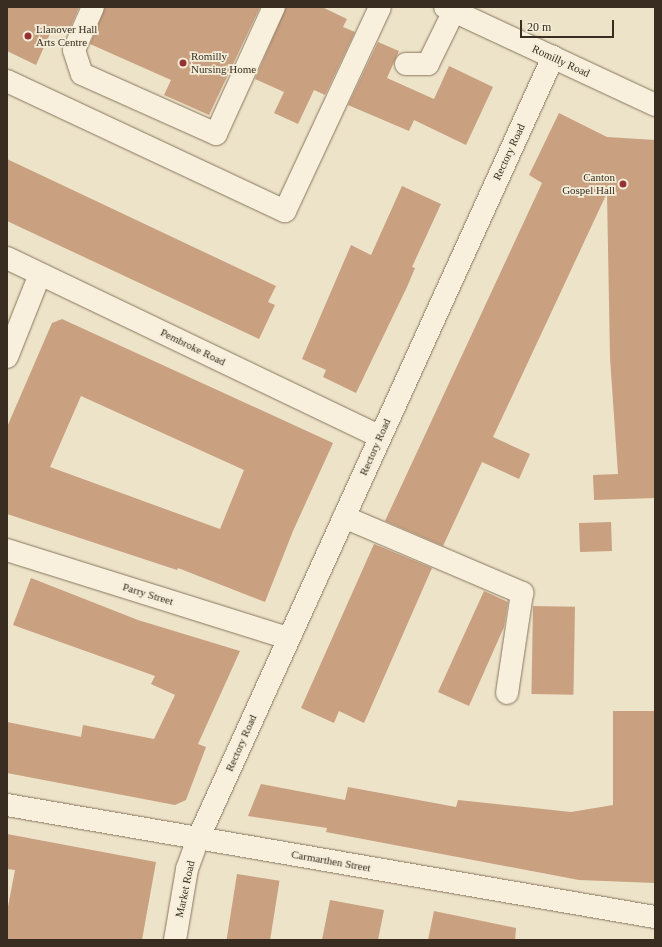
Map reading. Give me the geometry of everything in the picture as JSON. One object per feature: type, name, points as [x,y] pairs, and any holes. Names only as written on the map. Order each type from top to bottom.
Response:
[{"type":"street","points":[[93,7],[74,50],[82,74],[216,134],[274,7]]},
{"type":"street","points":[[7,81],[285,211],[380,7]]},
{"type":"street","points":[[406,64],[428,64],[450,9]]},
{"type":"street","name":"Romilly Road","points":[[450,9],[655,105]]},
{"type":"street","name":"Rectory Road","points":[[198,838],[344,517],[379,436],[553,57]]},
{"type":"street","name":"Pembroke Road","points":[[7,258],[379,436]]},
{"type":"street","points":[[7,357],[40,274]]},
{"type":"street","points":[[344,517],[522,593],[507,693]]},
{"type":"street","name":"Parry Street","points":[[7,550],[288,638]]},
{"type":"street","name":"Carmarthen Street","points":[[7,805],[655,917]]},
{"type":"street","name":"Market Road","points":[[175,940],[187,869],[198,838]]},
{"type":"building","name":"Llanover Hall Arts Centre","points":[[7,7],[79,7],[68,33],[53,27],[36,65],[7,51]]},
{"type":"building","name":"Romilly Nursing Home","points":[[105,7],[260,7],[209,115],[164,95],[171,80],[90,44]]},
{"type":"building","points":[[286,7],[322,7],[347,19],[343,27],[355,32],[325,95],[314,90],[298,124],[274,113],[284,92],[255,79]]},
{"type":"building","points":[[378,42],[399,51],[387,78],[434,99],[449,66],[493,87],[466,145],[414,120],[409,131],[348,105]]},
{"type":"building","points":[[559,113],[607,137],[655,140],[655,498],[594,500],[593,475],[618,474],[610,358],[607,193],[493,437],[530,454],[519,479],[482,462],[443,546],[385,521],[542,183],[529,175]]},
{"type":"building","points":[[7,159],[276,286],[268,302],[275,305],[259,339],[7,221]]},
{"type":"building","points":[[402,186],[441,204],[412,267],[415,268],[407,287],[356,393],[323,377],[326,370],[302,359],[351,245],[371,255]]},
{"type":"building","points":[[62,319],[333,443],[293,531],[265,602],[178,568],[177,570],[7,514],[7,427],[52,323]],"holes":[[[81,396],[244,470],[220,529],[50,467]]]},
{"type":"building","points":[[611,522],[612,551],[580,552],[579,523]]},
{"type":"building","points":[[374,544],[432,568],[364,723],[339,711],[334,723],[301,708]]},
{"type":"building","points":[[31,578],[138,620],[240,651],[198,744],[206,747],[186,800],[175,805],[7,773],[7,722],[81,737],[83,725],[154,739],[175,695],[151,684],[155,676],[13,625]]},
{"type":"building","points":[[484,591],[508,602],[504,627],[469,706],[438,692]]},
{"type":"building","points":[[533,606],[575,607],[573,695],[531,694]]},
{"type":"building","points":[[613,711],[655,711],[655,883],[579,880],[326,832],[327,828],[248,816],[261,784],[345,800],[348,787],[456,807],[458,800],[571,812],[613,805]]},
{"type":"building","points":[[7,834],[156,862],[142,940],[7,940],[7,912],[15,870],[7,869]]},
{"type":"building","points":[[237,874],[279,881],[270,940],[227,940]]},
{"type":"building","points":[[330,900],[384,910],[378,940],[322,940]]},
{"type":"building","points":[[434,911],[516,928],[515,940],[428,940]]},
{"type":"place","name":"Llanover Hall Arts Centre","points":[[28,36]]},
{"type":"place","name":"Romilly Nursing Home","points":[[183,63]]},
{"type":"place","name":"Canton Gospel Hall","points":[[623,184]]}]
